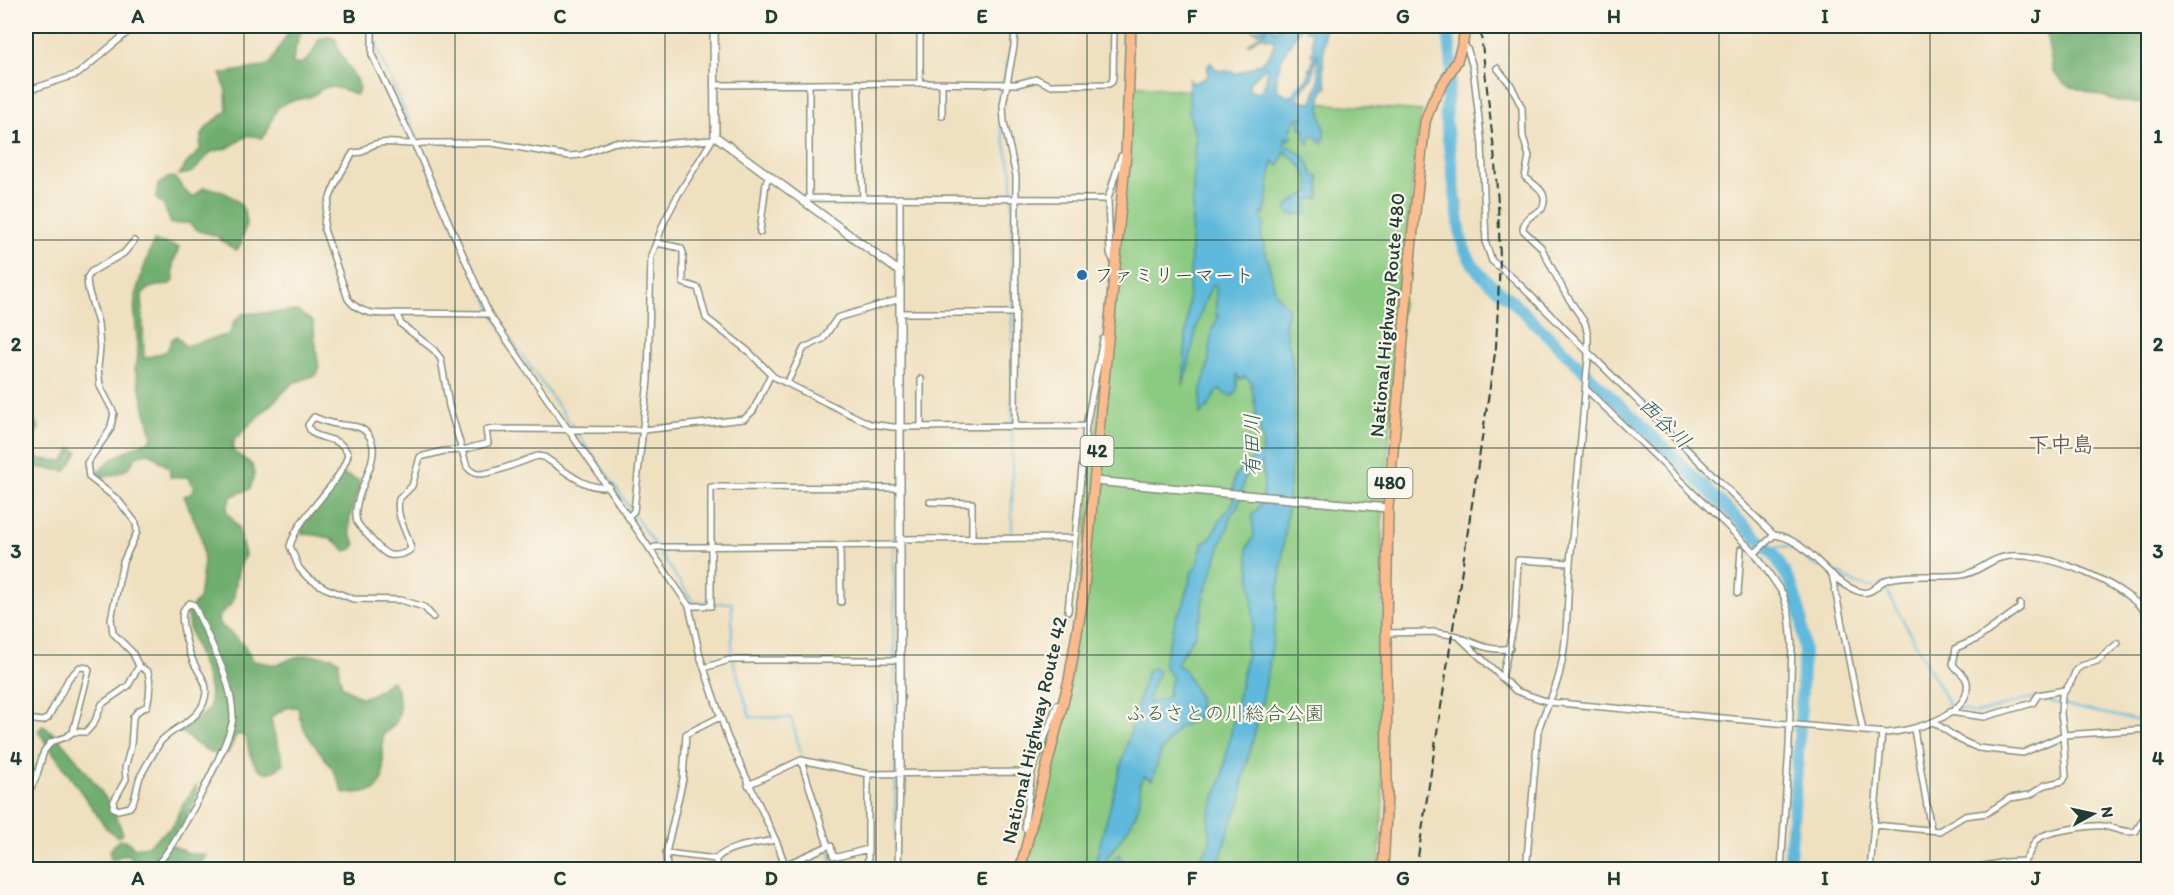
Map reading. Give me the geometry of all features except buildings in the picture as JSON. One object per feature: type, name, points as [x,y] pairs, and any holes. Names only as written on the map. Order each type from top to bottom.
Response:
[{"type":"highway","name":"National Highway Route 42","points":[[1020,870],[1063,704],[1074,656],[1083,597],[1097,481],[1126,154],[1131,26]]},
{"type":"highway","name":"National Highway Route 480","points":[[1383,870],[1387,795],[1384,508],[1422,140],[1426,117],[1433,100],[1457,61],[1465,26]]},
{"type":"street","points":[[26,84],[55,82],[78,74],[133,26]]},
{"type":"street","points":[[372,26],[372,55],[489,314],[609,486],[689,606],[704,668],[733,753],[786,867]]},
{"type":"street","points":[[629,516],[634,511],[648,380],[651,261],[665,220],[687,177],[713,138],[714,26]]},
{"type":"street","points":[[1014,26],[1014,46],[1003,100],[1003,116],[1015,171],[1015,426]]},
{"type":"street","points":[[714,85],[1020,84],[1037,79],[1049,85],[1111,84],[1113,26]]},
{"type":"street","points":[[920,34],[920,83]]},
{"type":"street","points":[[1463,42],[1473,68],[1482,145],[1486,244],[1492,261],[1514,279],[1588,356],[1774,535],[1784,537],[1797,545],[1854,589],[1868,592],[1888,579],[1962,575],[1971,573],[2002,557],[2024,556],[2055,561],[2087,573],[2132,598],[2148,615]]},
{"type":"street","points":[[1497,68],[1511,85],[1522,108],[1523,137],[1528,156],[1525,177],[1539,186],[1544,196],[1542,208],[1527,220],[1523,230],[1541,247],[1565,293],[1585,323],[1588,336],[1586,387],[1562,662],[1556,686],[1538,732],[1526,870]]},
{"type":"street","points":[[858,83],[863,198]]},
{"type":"street","points":[[942,83],[942,116]]},
{"type":"street","points":[[26,91],[42,84]]},
{"type":"street","points":[[807,200],[809,85]]},
{"type":"street","points":[[489,314],[374,315],[352,305],[324,229],[324,217],[339,174],[353,153],[362,152],[370,144],[383,142],[414,145],[486,142],[569,156],[581,155],[615,142],[645,145],[713,138],[807,200],[900,272]]},
{"type":"street","points":[[1116,259],[1112,258],[1110,253],[1108,199],[1120,159],[1123,154],[1126,154]]},
{"type":"street","points":[[760,232],[766,183],[769,176]]},
{"type":"street","points":[[807,200],[863,198],[1108,199]]},
{"type":"street","points":[[898,870],[900,198]]},
{"type":"street","points":[[134,241],[124,253],[91,272],[87,278],[88,289],[99,323],[100,386],[114,413],[110,430],[87,463],[89,477],[118,501],[136,523],[137,532],[123,562],[111,619],[113,633],[132,652],[139,666],[148,672],[150,696],[147,706],[133,717],[131,746],[124,768],[126,779],[113,807],[117,810],[130,807],[134,802],[141,775],[161,741],[189,722],[199,710],[207,692],[186,640],[182,616],[183,609],[190,603],[200,616],[230,688],[233,720],[188,820],[157,865],[145,870]]},
{"type":"street","points":[[657,243],[682,250],[683,283],[698,288],[706,318],[771,374],[870,424],[900,427],[1086,426]]},
{"type":"street","points":[[787,383],[804,348],[823,339],[837,318],[900,299]]},
{"type":"street","points":[[900,313],[1016,313]]},
{"type":"street","points":[[397,314],[400,323],[441,358],[449,406],[467,467],[472,473],[480,474],[538,456],[544,457],[584,483],[593,486],[609,486]]},
{"type":"street","points":[[1068,611],[1073,538],[1086,426],[1103,339],[1108,337]]},
{"type":"street","points":[[433,617],[424,607],[401,600],[353,599],[325,588],[307,577],[299,568],[290,546],[295,530],[338,475],[348,455],[345,447],[338,441],[316,436],[309,429],[308,425],[314,417],[335,424],[357,426],[364,429],[371,438],[373,455],[357,506],[358,523],[383,552],[391,555],[408,552],[411,549],[410,541],[399,520],[398,506],[399,499],[412,486],[420,457],[444,451],[463,450],[488,443],[486,430],[488,429],[643,430],[746,419],[753,411],[771,374]]},
{"type":"street","points":[[921,379],[921,427]]},
{"type":"street","points":[[1586,387],[1755,553],[1779,587],[1788,608],[1792,644],[1781,870]]},
{"type":"street","points":[[1097,481],[1384,508]]},
{"type":"street","points":[[689,606],[711,606],[711,487],[900,488]]},
{"type":"street","points":[[930,502],[972,503],[972,539]]},
{"type":"street","points":[[1755,553],[1774,535]]},
{"type":"street","points":[[650,550],[655,547],[840,546],[972,539],[1073,538]]},
{"type":"street","points":[[840,546],[841,602]]},
{"type":"street","points":[[1738,593],[1742,549]]},
{"type":"street","points":[[1502,678],[1515,619],[1518,560],[1570,563]]},
{"type":"street","points":[[1832,573],[1863,731]]},
{"type":"street","points":[[1458,636],[1516,691],[1549,702],[1882,732],[1914,729],[1935,723],[1950,712],[1962,700],[1967,690],[1965,678],[1953,664],[1956,648],[1977,639],[2001,620],[2013,614],[2020,608],[2020,604]]},
{"type":"street","points":[[1386,633],[1433,632],[1458,636],[1491,649],[1510,648]]},
{"type":"street","points":[[1874,825],[1943,830],[1966,815],[1987,813],[2010,798],[2030,795],[2045,785],[2064,780],[2066,776],[2061,711],[2064,690],[2071,682],[2077,668],[2097,661],[2118,643]]},
{"type":"street","points":[[704,668],[729,660],[900,660]]},
{"type":"street","points":[[26,719],[43,721],[48,718],[69,678],[83,666],[89,670],[73,732],[66,738],[51,742],[44,751],[36,778],[26,797]]},
{"type":"street","points":[[73,732],[86,732],[94,723],[102,704],[128,686],[139,666]]},
{"type":"street","points":[[1950,712],[1984,717],[2032,703],[2038,695],[2064,690]]},
{"type":"street","points":[[1030,833],[1025,828],[1025,821],[1032,772],[1057,705],[1063,704]]},
{"type":"street","points":[[667,870],[666,854],[683,779],[686,734],[720,717]]},
{"type":"street","points":[[1935,723],[1968,744],[1997,751],[2026,753],[2063,735],[2148,729]]},
{"type":"street","points":[[1914,729],[1931,830]]},
{"type":"street","points":[[1870,870],[1882,732]]},
{"type":"street","points":[[748,785],[801,760],[868,774],[1032,772]]},
{"type":"street","points":[[801,760],[828,846],[831,846],[835,857],[868,849]]},
{"type":"street","points":[[868,774],[868,870]]},
{"type":"street","points":[[1964,870],[2005,861],[2024,861],[2031,853],[2036,841],[2044,835],[2096,826],[2129,833],[2136,831],[2148,811]]},
{"type":"street","points":[[716,870],[716,859],[721,854],[775,840]]},
{"type":"street","points":[[768,870],[786,867],[828,846]]},
{"type":"street","points":[[666,854],[716,859]]},
{"type":"green space","points":[[292,26],[303,26],[295,49],[293,64],[303,63],[313,53],[319,39],[331,36],[336,40],[339,51],[358,83],[359,90],[356,95],[339,88],[326,87],[312,96],[289,101],[277,109],[262,138],[248,135],[228,148],[211,152],[195,170],[179,175],[200,150],[200,142],[207,127],[227,111],[226,92],[221,74],[270,64]]},
{"type":"green space","points":[[2045,26],[2148,26],[2148,103],[2121,102],[2066,85],[2053,72]]},
{"type":"green space","name":"ふるさとの川総合公園","points":[[1132,85],[1288,101],[1422,111],[1416,146],[1382,524],[1383,799],[1379,869],[1022,870],[1070,683]]},
{"type":"green space","points":[[174,177],[189,195],[194,197],[203,188],[221,191],[236,200],[242,207],[246,223],[241,244],[237,250],[216,236],[199,231],[189,223],[171,224],[164,206],[156,198],[158,185]]},
{"type":"green space","points":[[154,241],[179,247],[173,264],[174,281],[170,284],[152,287],[142,294],[144,359],[167,351],[172,339],[177,336],[185,346],[230,334],[234,322],[242,314],[297,311],[313,322],[319,370],[316,375],[293,383],[234,440],[233,451],[250,463],[254,474],[250,489],[232,496],[227,507],[227,512],[238,527],[245,555],[238,571],[233,602],[218,620],[244,645],[253,661],[277,665],[295,657],[308,655],[333,657],[339,661],[342,686],[360,697],[373,694],[392,681],[397,690],[399,711],[395,724],[383,735],[383,775],[381,783],[374,791],[344,794],[334,771],[305,731],[298,707],[286,708],[271,717],[283,763],[271,772],[261,770],[253,762],[247,739],[242,735],[236,735],[225,755],[219,755],[201,747],[180,731],[209,710],[210,697],[209,685],[192,637],[187,612],[199,599],[204,562],[201,536],[184,496],[194,490],[189,477],[170,477],[170,469],[150,453],[137,456],[128,468],[118,473],[100,478],[98,472],[122,453],[150,441],[152,435],[135,369],[138,343],[134,308],[138,285]]},
{"type":"green space","points":[[32,418],[39,427],[33,443],[38,459],[64,461],[72,448],[78,452],[66,471],[26,466],[26,420]]},
{"type":"green space","points":[[342,474],[358,480],[360,485],[350,515],[350,530],[356,544],[352,549],[346,551],[326,537],[302,534],[302,527]]},
{"type":"green space","points":[[42,726],[59,739],[101,792],[114,812],[123,834],[118,837],[107,829],[38,731]]},
{"type":"green space","points":[[196,786],[192,808],[171,845],[188,853],[206,855],[198,869],[133,869],[129,855],[112,860],[110,852],[119,840],[126,840],[135,848],[147,846],[174,825],[181,807]]},
{"type":"water","points":[[1262,26],[1272,26],[1275,31],[1279,26],[1302,26],[1283,56],[1277,73],[1277,90],[1291,97],[1298,86],[1308,78],[1309,68],[1311,69],[1313,58],[1311,52],[1314,51],[1311,32],[1305,30],[1308,26],[1324,26],[1323,71],[1327,87],[1323,89],[1320,102],[1324,130],[1322,144],[1317,137],[1311,135],[1309,144],[1305,139],[1305,130],[1303,127],[1300,128],[1303,117],[1298,118],[1290,131],[1292,139],[1287,140],[1286,136],[1284,145],[1305,157],[1314,176],[1319,176],[1319,198],[1308,199],[1307,214],[1290,214],[1286,209],[1290,203],[1310,191],[1310,187],[1304,169],[1285,151],[1279,166],[1273,161],[1265,214],[1261,213],[1265,226],[1261,233],[1276,294],[1288,307],[1285,326],[1292,357],[1295,390],[1290,483],[1277,608],[1261,708],[1242,783],[1241,801],[1225,840],[1218,869],[1191,869],[1196,866],[1211,841],[1208,819],[1222,778],[1247,652],[1246,643],[1253,628],[1252,589],[1247,548],[1254,536],[1252,516],[1262,498],[1264,477],[1262,463],[1245,477],[1238,507],[1230,516],[1229,526],[1202,602],[1202,614],[1197,624],[1196,634],[1177,665],[1184,669],[1199,697],[1199,716],[1179,727],[1161,752],[1152,780],[1144,776],[1139,785],[1139,805],[1136,814],[1106,859],[1108,864],[1119,854],[1125,869],[1093,870],[1147,670],[1154,668],[1159,672],[1151,688],[1148,704],[1168,697],[1169,686],[1173,678],[1163,664],[1177,614],[1183,607],[1192,571],[1196,567],[1203,542],[1211,538],[1220,520],[1233,503],[1234,477],[1246,463],[1261,455],[1263,443],[1258,421],[1255,419],[1256,410],[1251,382],[1245,377],[1240,379],[1237,375],[1237,390],[1233,396],[1226,395],[1221,390],[1217,391],[1200,415],[1201,389],[1208,367],[1212,329],[1219,316],[1216,315],[1216,286],[1213,284],[1199,321],[1183,386],[1195,135],[1189,112],[1189,79],[1192,83],[1208,76],[1208,65],[1211,63],[1216,70],[1235,74],[1262,62],[1271,52],[1274,38],[1266,39],[1265,36],[1248,45],[1267,29],[1259,33],[1252,30],[1258,30]],"holes":[[[1317,53],[1319,81],[1312,102],[1300,101],[1298,96],[1312,78]],[[1266,67],[1266,81],[1261,91],[1258,93],[1248,90],[1250,82]]]},
{"type":"waterway","points":[[375,26],[375,37],[380,55],[496,319],[608,476],[694,603],[732,603],[732,657],[750,717],[791,718],[803,760]]},
{"type":"waterway","points":[[1011,26],[1011,49],[999,99],[999,111],[1012,173],[1011,537]]},
{"type":"waterway","name":"西谷川","points":[[1447,26],[1451,68],[1446,122],[1461,238],[1469,258],[1486,280],[1510,299],[1774,554],[1792,586],[1801,616],[1804,652],[1789,870]]},
{"type":"waterway","points":[[896,849],[894,536],[897,536]]},
{"type":"waterway","points":[[903,536],[918,536]]},
{"type":"waterway","points":[[1769,549],[1789,547],[1798,551],[1817,567],[1822,568]]},
{"type":"waterway","points":[[1828,569],[1840,573],[1859,585],[1874,587]]},
{"type":"waterway","points":[[1879,587],[1886,589],[1949,705],[1974,713],[2025,699],[2040,698],[2062,705],[2141,721],[2148,719]]},
{"type":"waterway","points":[[830,852],[833,870]]},
{"type":"railway","points":[[1416,870],[1496,347],[1500,259],[1498,203],[1480,26]]},
{"type":"place","name":"ファミリーマート","points":[[1082,275]]},
{"type":"district","name":"下中島","points":[[2061,444]]},
{"type":"water label","name":"有田川","points":[[1252,445]]}]
